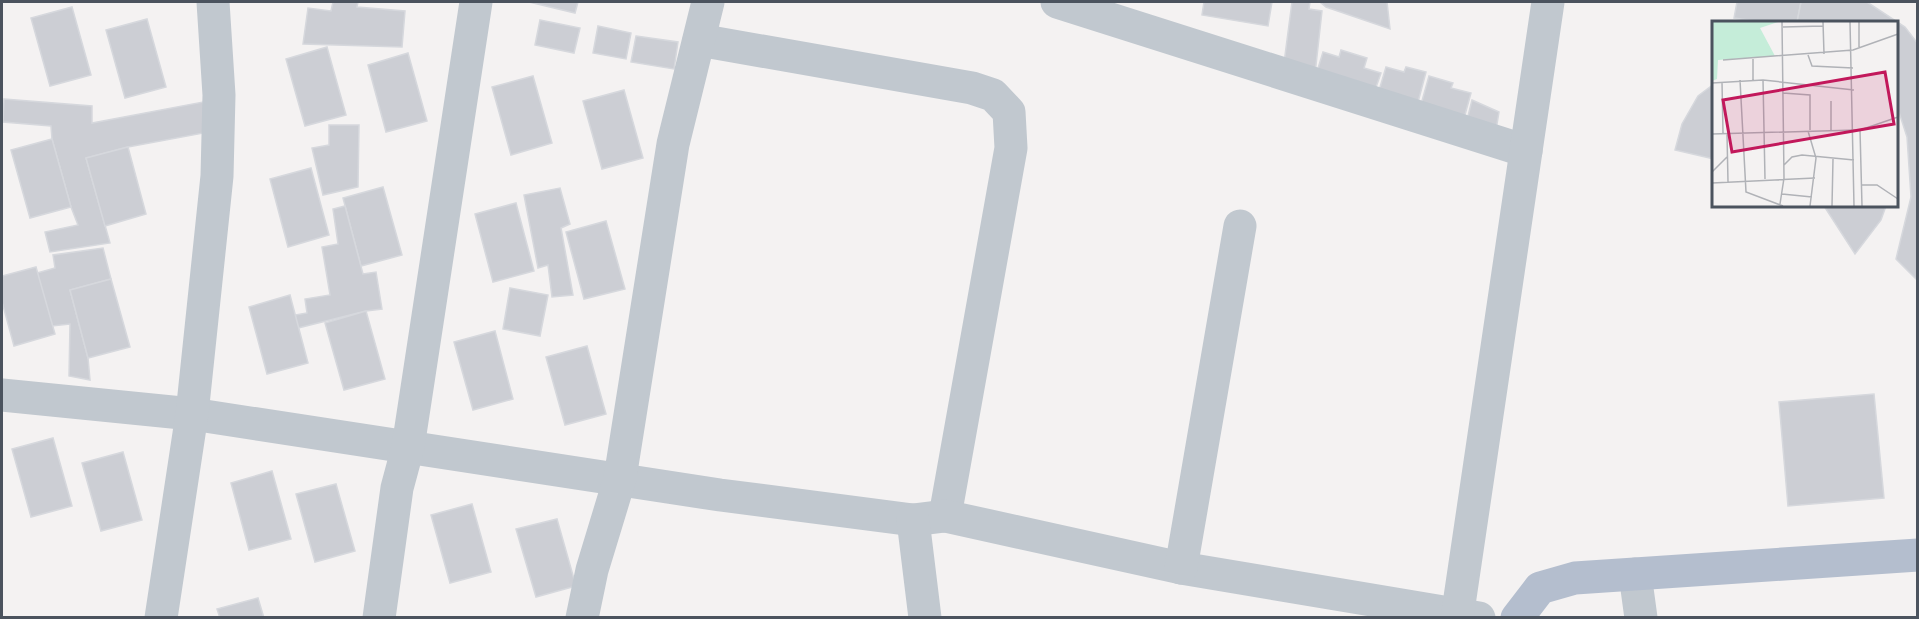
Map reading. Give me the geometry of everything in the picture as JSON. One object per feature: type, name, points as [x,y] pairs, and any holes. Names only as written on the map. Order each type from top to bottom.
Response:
[{"type":"main road","points":[[1517,618],[1540,588],[1575,578],[1917,555]]},
{"type":"street","points":[[161,618],[192,414],[218,176],[219,95],[213,2]]},
{"type":"street","points":[[379,618],[397,488],[408,447],[476,2]]},
{"type":"street","points":[[582,618],[592,570],[620,478],[673,144],[708,2]]},
{"type":"street","points":[[1057,2],[1526,151]]},
{"type":"street","points":[[2,396],[192,414],[720,495],[929,518],[1181,568],[1465,616],[1526,151],[1548,2]]},
{"type":"street","points":[[699,40],[972,88],[993,95],[1009,112],[1011,148],[929,518],[925,618]]},
{"type":"street","points":[[1181,568],[1240,226]]},
{"type":"street","points":[[1635,574],[1641,618]]},
{"type":"building","points":[[333,2],[358,2],[357,7],[405,11],[402,47],[303,44],[308,8],[331,11]]},
{"type":"building","points":[[529,2],[578,2],[575,13]]},
{"type":"building","points":[[1204,2],[1272,2],[1268,26],[1202,15]]},
{"type":"building","points":[[1292,2],[1310,2],[1309,9],[1322,11],[1315,74],[1284,63]]},
{"type":"building","points":[[1320,2],[1387,2],[1390,29],[1326,7]]},
{"type":"building","points":[[1737,2],[1801,2],[1797,21],[1755,21],[1734,18]]},
{"type":"building","points":[[1801,2],[1867,2],[1896,21],[1797,21]]},
{"type":"building","points":[[72,7],[91,75],[50,86],[31,18]]},
{"type":"building","points":[[147,19],[166,87],[125,98],[106,30]]},
{"type":"building","points":[[540,20],[580,28],[574,53],[535,45]]},
{"type":"building","points":[[1898,22],[1905,27],[1918,44],[1918,281],[1896,259],[1911,197],[1907,137],[1898,109]]},
{"type":"building","points":[[598,26],[631,33],[626,59],[593,53]]},
{"type":"building","points":[[636,36],[678,42],[674,69],[631,62]]},
{"type":"building","points":[[327,47],[346,115],[305,126],[286,59]]},
{"type":"building","points":[[1341,50],[1367,58],[1364,68],[1381,73],[1374,93],[1316,75],[1323,52],[1339,57]]},
{"type":"building","points":[[408,53],[427,121],[386,132],[368,65]]},
{"type":"building","points":[[1386,67],[1404,72],[1406,67],[1426,72],[1417,106],[1378,94]]},
{"type":"building","points":[[533,76],[552,143],[511,155],[492,87]]},
{"type":"building","points":[[1429,76],[1453,83],[1451,88],[1471,93],[1463,122],[1420,108]]},
{"type":"building","points":[[1712,86],[1712,159],[1675,150],[1682,124],[1698,96]]},
{"type":"building","points":[[624,90],[643,158],[602,169],[583,101]]},
{"type":"building","points":[[4,99],[92,106],[92,123],[203,102],[209,132],[128,147],[86,158],[110,243],[50,252],[45,232],[78,225],[52,139],[51,126],[3,122]]},
{"type":"building","points":[[1472,100],[1499,112],[1495,136],[1466,124]]},
{"type":"building","points":[[329,125],[359,125],[358,187],[323,195],[312,148],[329,145]]},
{"type":"building","points":[[52,139],[71,207],[30,218],[11,150]]},
{"type":"building","points":[[128,147],[146,214],[105,226],[86,158]]},
{"type":"building","points":[[311,168],[329,235],[288,247],[270,179]]},
{"type":"building","points":[[383,187],[402,255],[361,266],[343,198]]},
{"type":"building","points":[[560,188],[570,224],[561,228],[573,295],[552,297],[548,265],[538,268],[524,195]]},
{"type":"building","points":[[516,203],[534,271],[493,282],[475,214]]},
{"type":"building","points":[[345,206],[363,274],[376,272],[382,309],[298,328],[295,315],[307,313],[305,299],[330,295],[322,247],[338,244],[333,209]]},
{"type":"building","points":[[1825,207],[1886,207],[1881,220],[1855,254]]},
{"type":"building","points":[[606,221],[625,289],[584,299],[566,232]]},
{"type":"building","points":[[103,248],[111,279],[70,290],[88,358],[90,380],[69,376],[70,324],[52,326],[37,273],[55,268],[53,255]]},
{"type":"building","points":[[36,267],[55,334],[14,346],[2,302],[2,276]]},
{"type":"building","points":[[111,279],[130,347],[88,358],[70,290]]},
{"type":"building","points":[[510,288],[548,295],[540,336],[503,329]]},
{"type":"building","points":[[290,295],[308,363],[267,374],[249,307]]},
{"type":"building","points":[[366,311],[385,379],[344,390],[325,323]]},
{"type":"building","points":[[495,331],[513,399],[473,410],[454,342]]},
{"type":"building","points":[[587,346],[606,414],[565,425],[546,357]]},
{"type":"building","points":[[1874,394],[1884,498],[1788,506],[1779,402]]},
{"type":"building","points":[[53,438],[72,506],[31,517],[12,449]]},
{"type":"building","points":[[123,452],[142,520],[101,531],[82,463]]},
{"type":"building","points":[[272,471],[291,539],[249,550],[231,483]]},
{"type":"building","points":[[336,484],[355,551],[315,562],[296,494]]},
{"type":"building","points":[[472,504],[491,572],[450,583],[431,515]]},
{"type":"building","points":[[557,519],[576,586],[536,597],[516,529]]},
{"type":"building","points":[[258,598],[264,618],[220,618],[217,609]]}]
